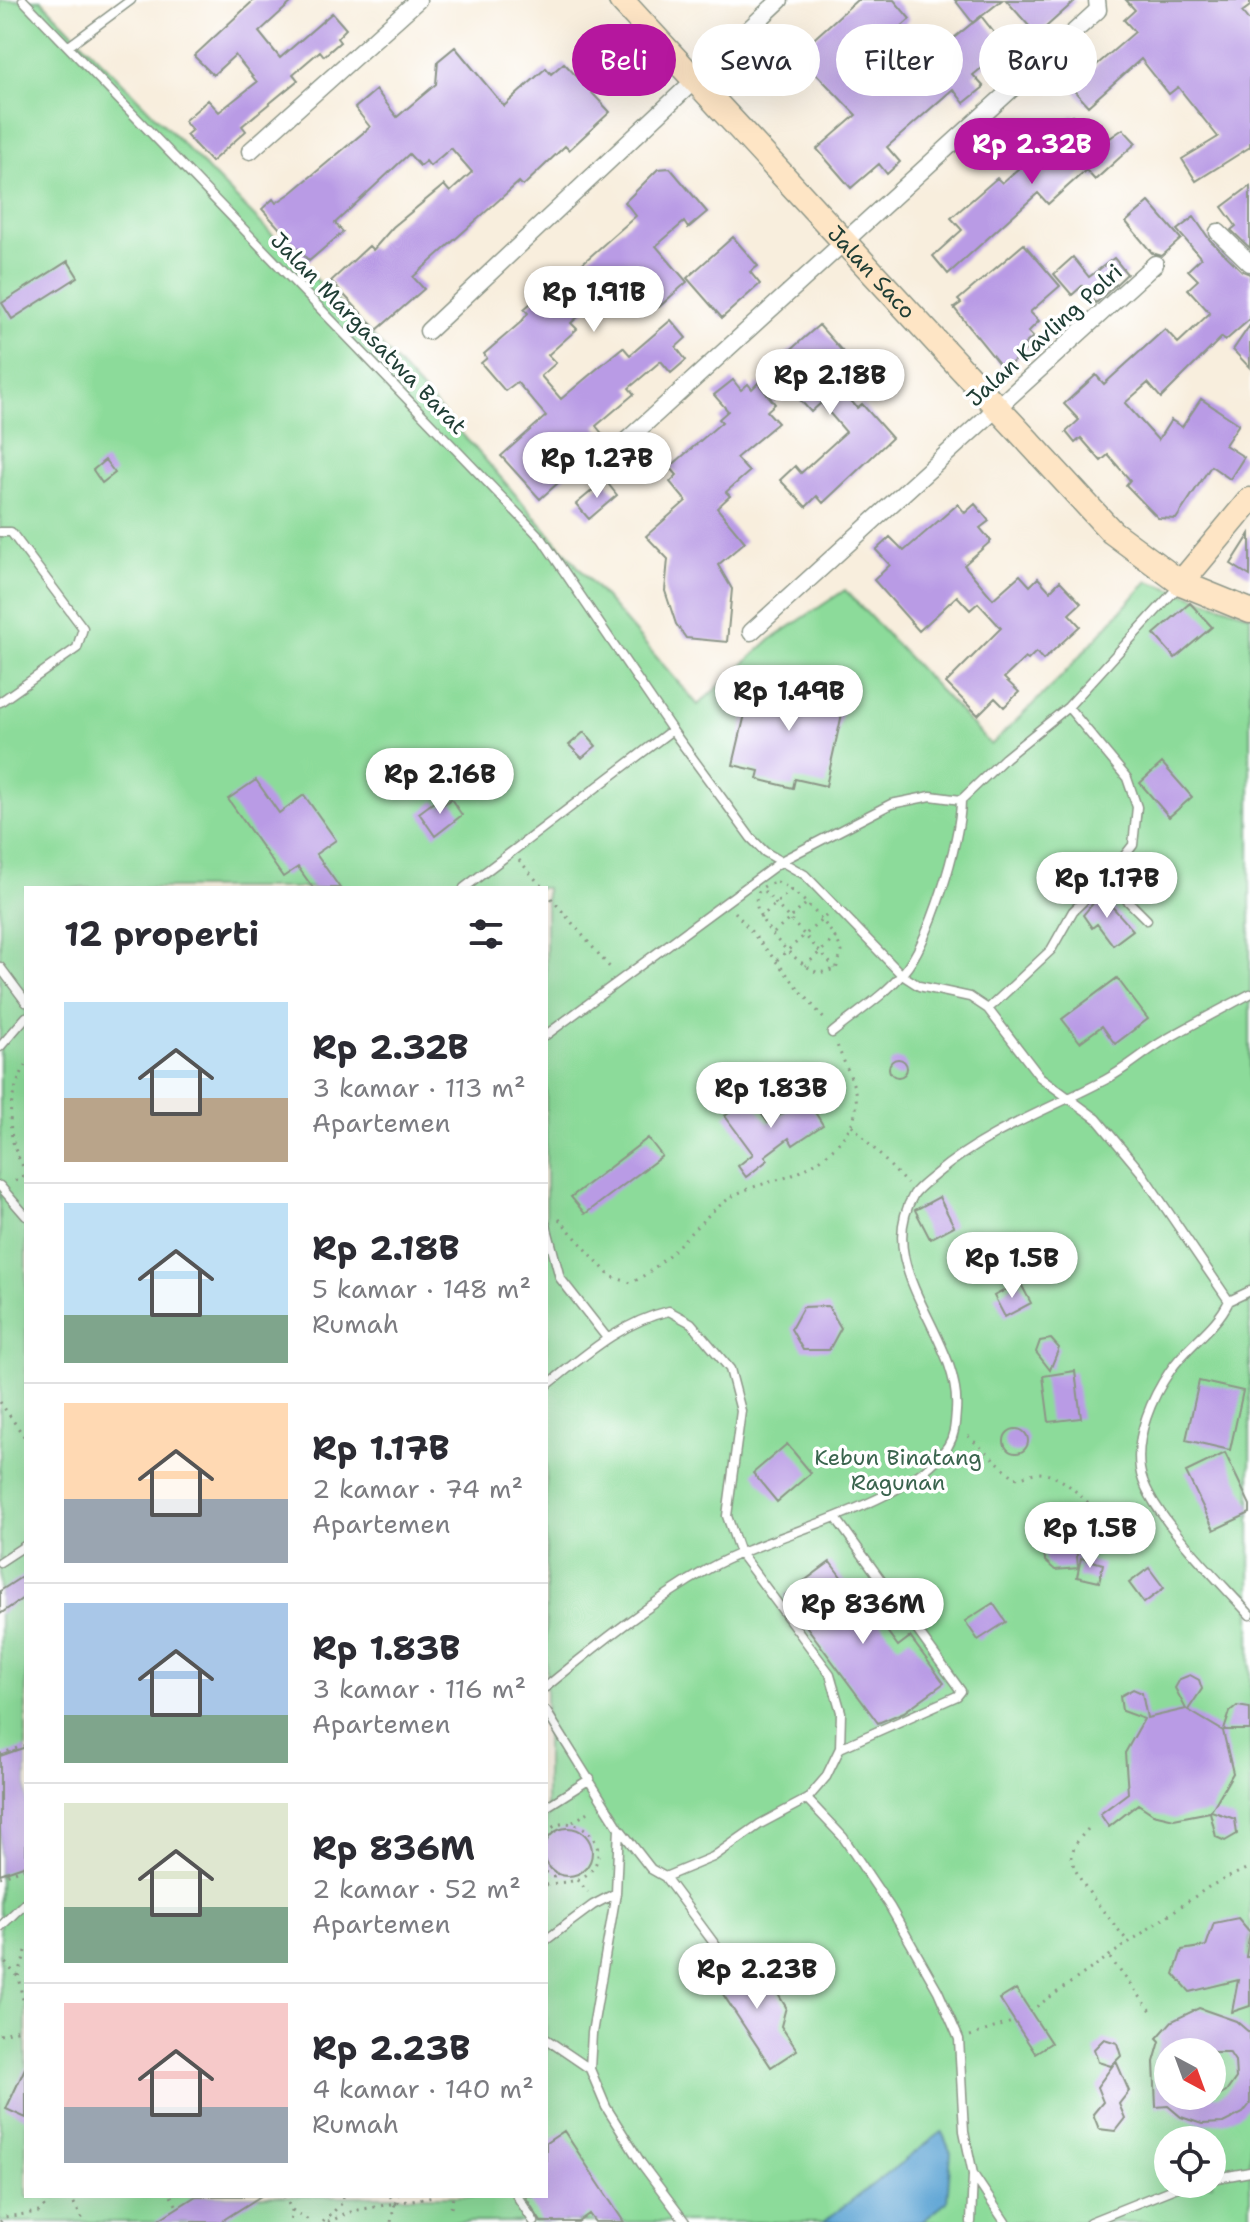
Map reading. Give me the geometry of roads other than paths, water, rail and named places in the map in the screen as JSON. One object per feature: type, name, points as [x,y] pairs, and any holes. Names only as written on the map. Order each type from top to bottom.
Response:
[{"type":"main road","name":"Jalan Saco","points":[[621,0],[692,78]]},
{"type":"main road","name":"Jalan Saco","points":[[709,96],[1112,532],[1181,583],[1250,611]]},
{"type":"main road","points":[[1181,583],[1250,500]]},
{"type":"street","points":[[250,151],[418,0]]},
{"type":"street","points":[[754,24],[780,0]]},
{"type":"street","points":[[602,463],[1097,5]]},
{"type":"street","points":[[428,331],[692,80]]},
{"type":"street","points":[[1218,232],[1250,263]]},
{"type":"street","name":"Jalan Kavling Polri","points":[[751,632],[1155,264]]},
{"type":"lane","name":"Jalan Margasatwa Barat","points":[[23,0],[542,539],[672,730],[751,838],[765,852],[805,875],[902,975],[919,986],[970,997],[988,1009],[1040,1077],[1097,1119],[1141,1172],[1229,1301]]},
{"type":"lane","points":[[69,46],[131,0]]},
{"type":"lane","points":[[0,532],[11,532],[83,628],[77,648],[0,702]]},
{"type":"lane","points":[[832,1033],[902,975],[916,954],[932,916],[957,831],[961,800],[1005,758],[1068,707],[1147,625],[1181,583]]},
{"type":"lane","points":[[988,1009],[1051,950],[1073,911],[1106,879],[1133,845],[1137,807],[1127,778],[1068,707]]},
{"type":"lane","points":[[467,886],[672,730]]},
{"type":"lane","points":[[548,1033],[620,979],[660,954],[725,900],[783,860],[891,804],[931,796],[961,800]]},
{"type":"lane","points":[[1106,879],[1147,920]]},
{"type":"lane","points":[[0,967],[24,999]]},
{"type":"lane","points":[[548,1686],[708,1569],[740,1553],[836,1518],[913,1478],[947,1447],[955,1430],[958,1390],[944,1344],[912,1289],[903,1246],[906,1215],[915,1192],[995,1131],[1107,1079],[1163,1041],[1250,994]]},
{"type":"lane","points":[[0,1047],[24,1019]]},
{"type":"lane","points":[[1,1189],[24,1214]]},
{"type":"lane","points":[[548,1233],[560,1278],[607,1338]]},
{"type":"lane","points":[[1250,1291],[1229,1301],[1220,1321],[1172,1367],[1157,1391],[1143,1431],[1140,1468],[1151,1502],[1250,1615]]},
{"type":"lane","points":[[548,1384],[607,1338],[645,1316],[669,1311],[691,1323],[730,1369],[741,1411],[727,1516],[740,1553],[830,1674],[841,1712],[840,1748],[826,1777],[807,1799],[760,1824],[713,1857],[665,1877]]},
{"type":"lane","points":[[836,1518],[961,1691],[957,1696],[840,1748]]},
{"type":"lane","points":[[0,1562],[24,1546]]},
{"type":"lane","points":[[548,1716],[619,1828],[651,1869],[665,1877],[719,1950]]},
{"type":"lane","points":[[548,1806],[590,1779]]},
{"type":"lane","points":[[807,1799],[843,1837],[890,1907],[938,1991],[959,2039],[964,2131],[973,2174],[971,2222]]},
{"type":"lane","points":[[619,1828],[616,1893],[592,2033],[590,2069],[606,2107],[641,2163],[685,2222]]},
{"type":"lane","points":[[548,1939],[593,1905],[616,1893]]},
{"type":"lane","points":[[0,1927],[24,1904]]},
{"type":"lane","points":[[548,2040],[590,2069]]},
{"type":"lane","points":[[1226,2176],[1250,2172]]},
{"type":"lane","points":[[973,2174],[1005,2222]]},
{"type":"lane","points":[[1090,2222],[1154,2196]]},
{"type":"lane","points":[[518,2198],[534,2222]]},
{"type":"water","points":[[942,2132],[951,2153],[947,2202],[922,2222],[823,2222]]},
{"type":"park label","name":"Kebun Binatang Ragunan","points":[[898,1470]]}]
